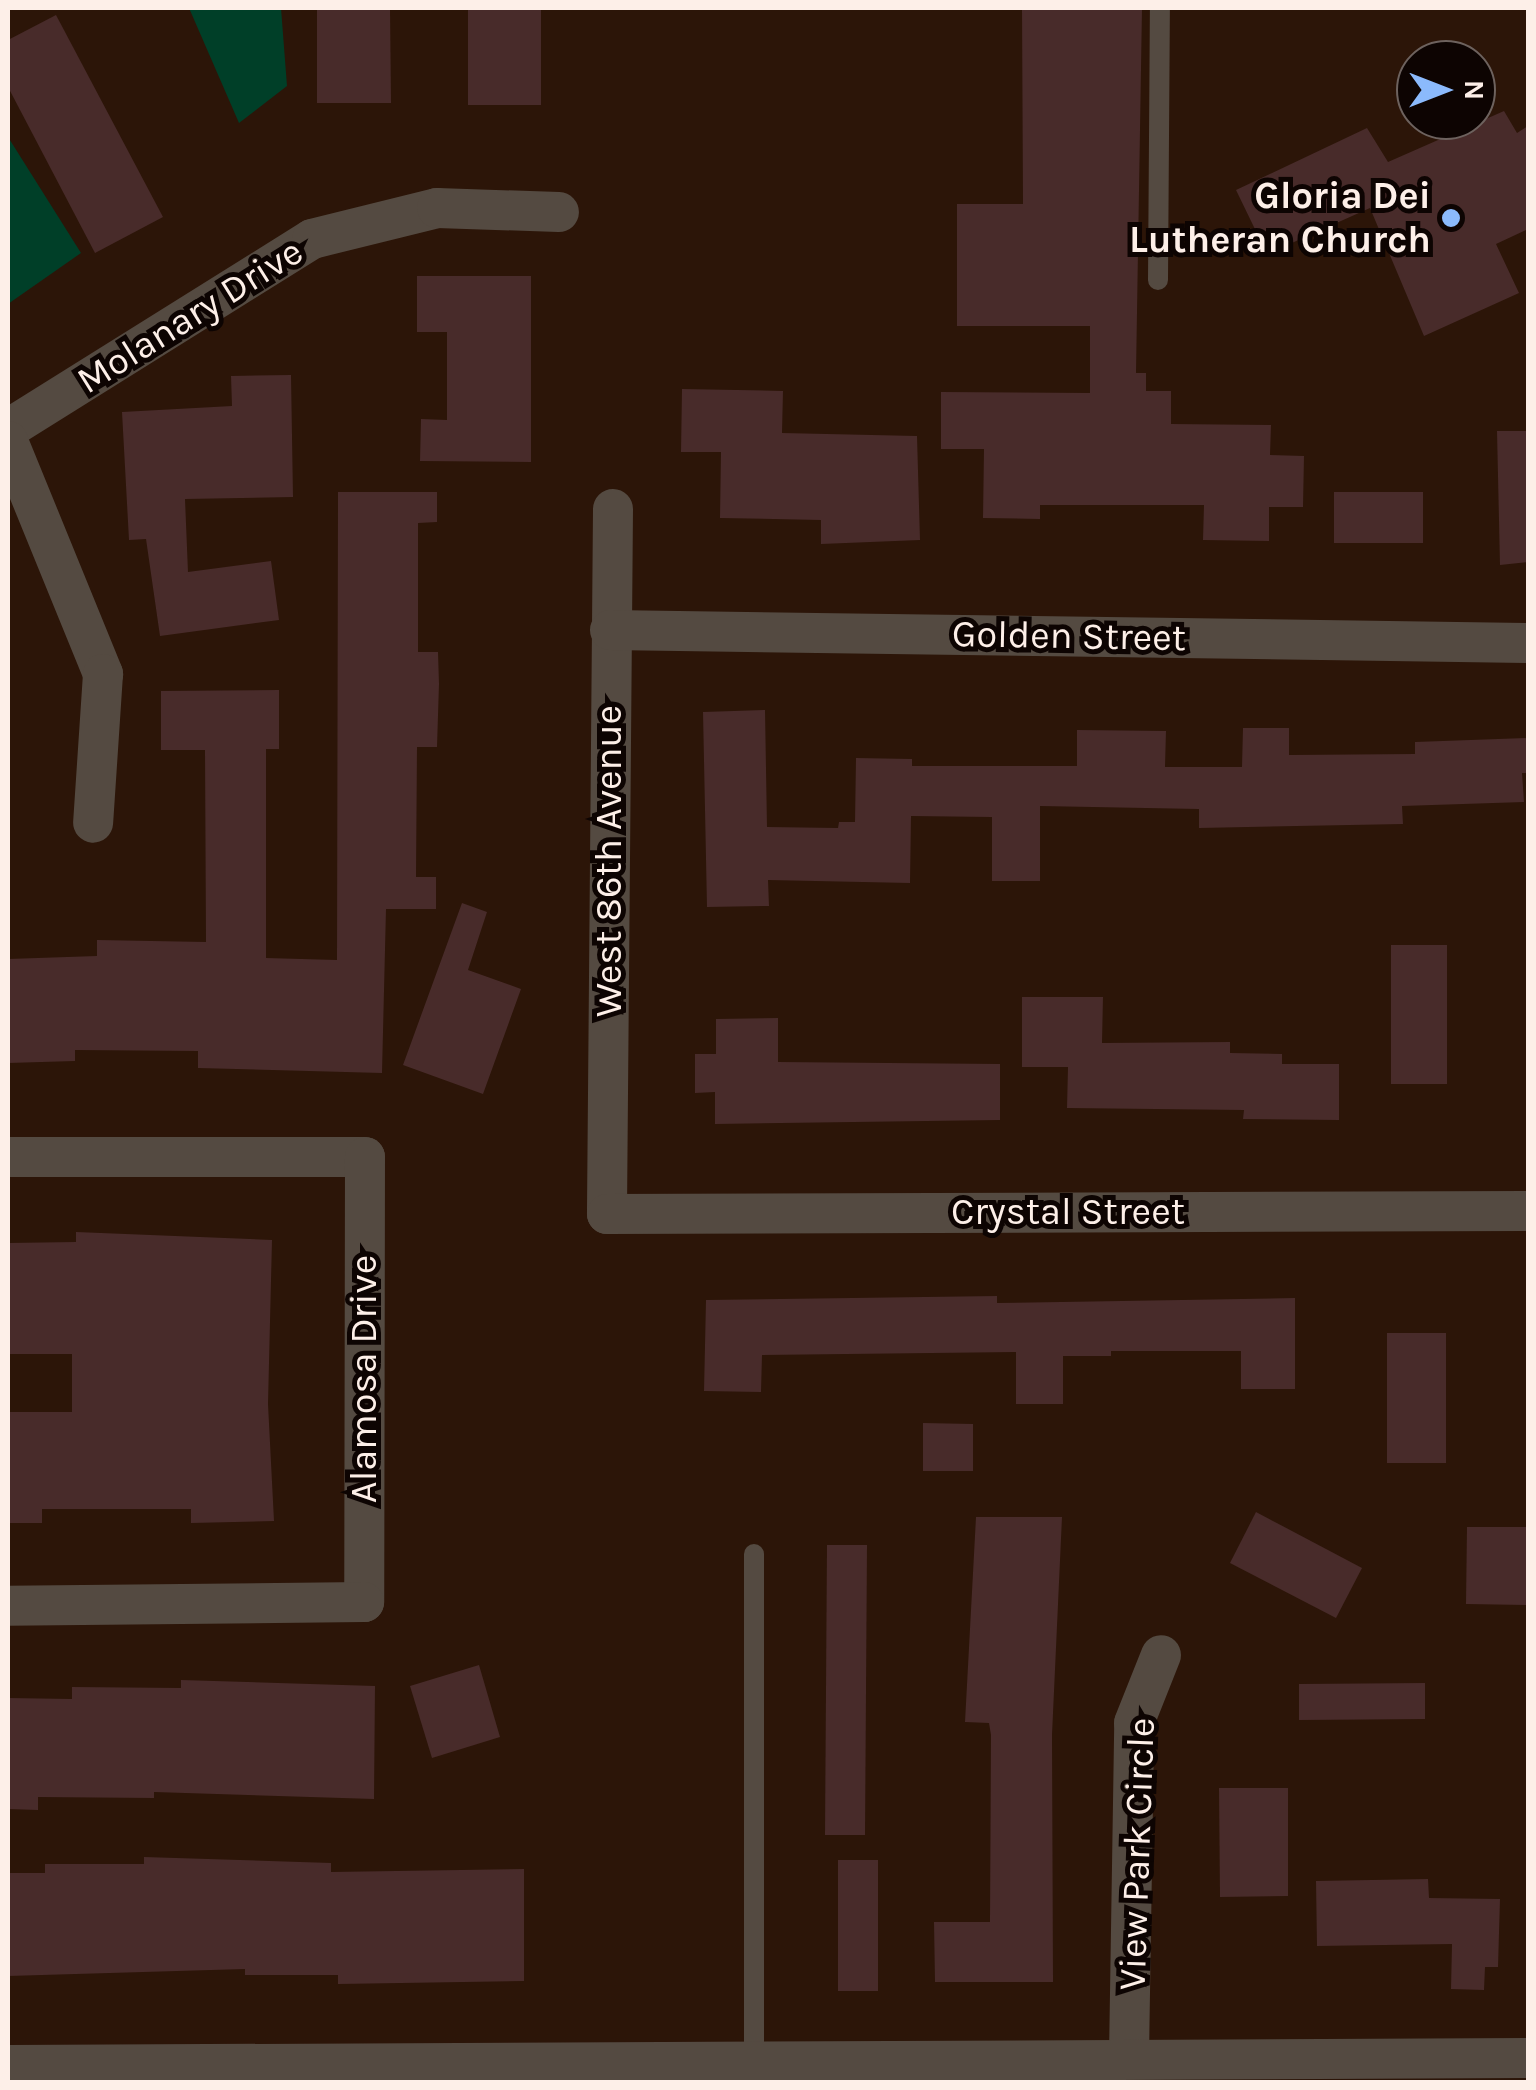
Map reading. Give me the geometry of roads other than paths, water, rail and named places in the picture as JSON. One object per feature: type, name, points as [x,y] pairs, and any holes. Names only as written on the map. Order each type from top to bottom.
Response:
[{"type":"street","name":"Molanary Drive","points":[[8,428],[312,240],[437,208],[559,212]]},
{"type":"street","points":[[8,442],[103,674],[93,823]]},
{"type":"street","name":"West 86th Avenue","points":[[607,1214],[613,508]]},
{"type":"street","name":"Golden Street","points":[[610,630],[1528,643]]},
{"type":"street","name":"Alamosa Drive","points":[[8,1156],[365,1157],[365,1176],[364,1602],[8,1606]]},
{"type":"street","name":"Crystal Street","points":[[607,1214],[1528,1211]]},
{"type":"street","name":"View Park Circle","points":[[1129,2057],[1134,1722],[1161,1655]]},
{"type":"street","points":[[8,2065],[602,2074],[754,2059],[1528,2058]]},
{"type":"lane","points":[[1158,280],[1160,8]]},
{"type":"lane","points":[[754,1554],[754,2059]]},
{"type":"place","name":"Gloria Dei Lutheran Church","points":[[1451,218]]}]
